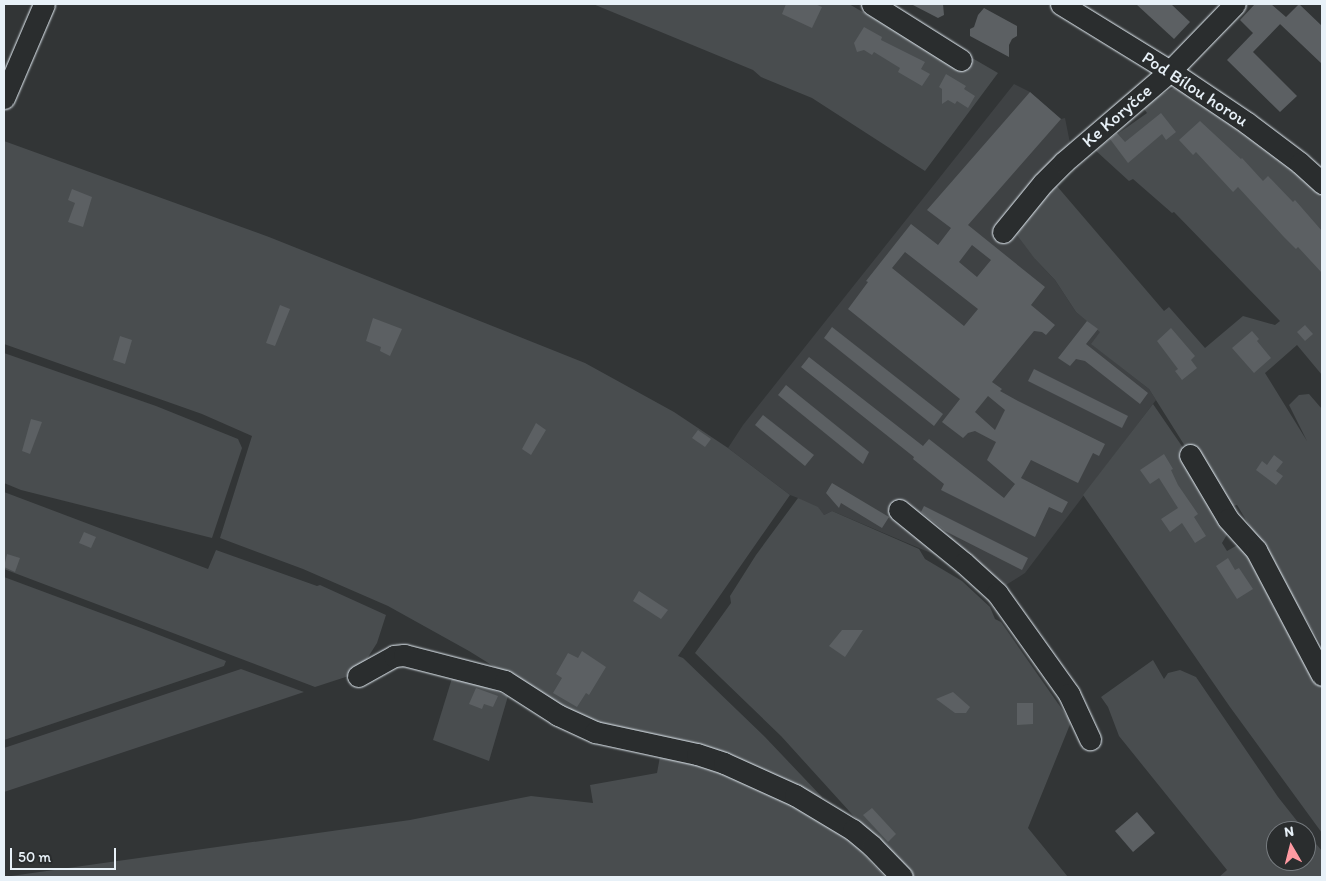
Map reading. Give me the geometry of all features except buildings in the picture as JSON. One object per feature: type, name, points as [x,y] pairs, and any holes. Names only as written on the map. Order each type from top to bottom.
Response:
[{"type":"street","points":[[4,98],[44,4]]},
{"type":"street","points":[[872,4],[961,60]]},
{"type":"street","name":"Pod Bílou horou","points":[[1061,4],[1170,71],[1274,142],[1322,183]]},
{"type":"street","name":"Ke Koryčce","points":[[1003,232],[1043,183],[1064,162],[1170,71],[1235,4]]},
{"type":"street","points":[[1190,455],[1228,519],[1256,550],[1322,674]]},
{"type":"street","points":[[899,510],[964,563],[997,593],[1070,694],[1090,739]]},
{"type":"street","points":[[358,676],[389,659],[404,655],[505,681],[558,715],[588,729],[697,754],[724,763],[795,795],[853,830],[902,877]]},
{"type":"shaded area","points":[[593,4],[849,4],[959,68],[967,55],[998,73],[925,171],[812,98],[761,77],[753,70]]},
{"type":"shaded area","points":[[1014,84],[1030,92],[1061,119],[1065,118],[1070,143],[1086,158],[1056,185],[1035,259],[1055,280],[1076,312],[1101,332],[1092,344],[1149,389],[1156,400],[1025,573],[1006,585],[832,511],[824,515],[790,495],[728,448],[743,425]]},
{"type":"shaded area","points":[[1178,85],[1322,192],[1322,375],[1297,345],[1265,373],[1307,441],[1289,405],[1299,395],[1309,394],[1322,409],[1322,646],[1237,505],[1224,508],[1149,389],[1091,344],[1100,332],[1076,312],[1055,280],[1035,259],[1014,231],[1043,195],[1056,185],[1164,311],[1169,307],[1205,348],[1243,316],[1275,325],[1280,321],[1174,212],[1172,213],[1133,179],[1129,181],[1095,150],[1147,113],[1142,106]]},
{"type":"shaded area","points":[[4,141],[269,237],[585,363],[674,412],[728,448],[790,495],[678,656],[683,658],[765,737],[822,797],[817,802],[588,725],[469,651],[388,606],[303,569],[220,538],[252,436],[202,414],[4,344]]},
{"type":"shaded area","points":[[4,353],[156,406],[238,439],[242,448],[212,538],[21,490],[4,483]]},
{"type":"shaded area","points":[[1153,404],[1188,455],[1228,533],[1222,543],[1227,551],[1241,543],[1322,685],[1322,833],[1316,825],[1316,821],[1313,821],[1230,707],[1083,495]]},
{"type":"shaded area","points":[[4,492],[208,569],[216,550],[317,586],[320,585],[386,615],[377,643],[358,673],[315,687],[4,569]]},
{"type":"shaded area","points":[[798,498],[818,507],[824,515],[832,511],[919,549],[925,559],[962,581],[990,607],[995,619],[1001,622],[1071,722],[1028,828],[1068,877],[909,877],[781,736],[695,653],[731,603],[730,596],[756,555]]},
{"type":"shaded area","points":[[4,577],[226,661],[224,666],[4,740]]},
{"type":"shaded area","points":[[1153,660],[1164,679],[1168,673],[1180,670],[1196,677],[1278,797],[1297,821],[1266,821],[1266,871],[1316,871],[1316,844],[1322,851],[1322,877],[1219,877],[1227,870],[1119,736],[1108,707],[1101,697]]},
{"type":"shaded area","points":[[241,669],[304,692],[4,792],[4,748]]},
{"type":"shaded area","points":[[453,675],[508,696],[489,761],[433,740]]},
{"type":"shaded area","points":[[661,751],[690,759],[810,812],[856,846],[885,877],[4,877],[410,820],[531,796],[593,803],[590,785],[657,773]]}]
